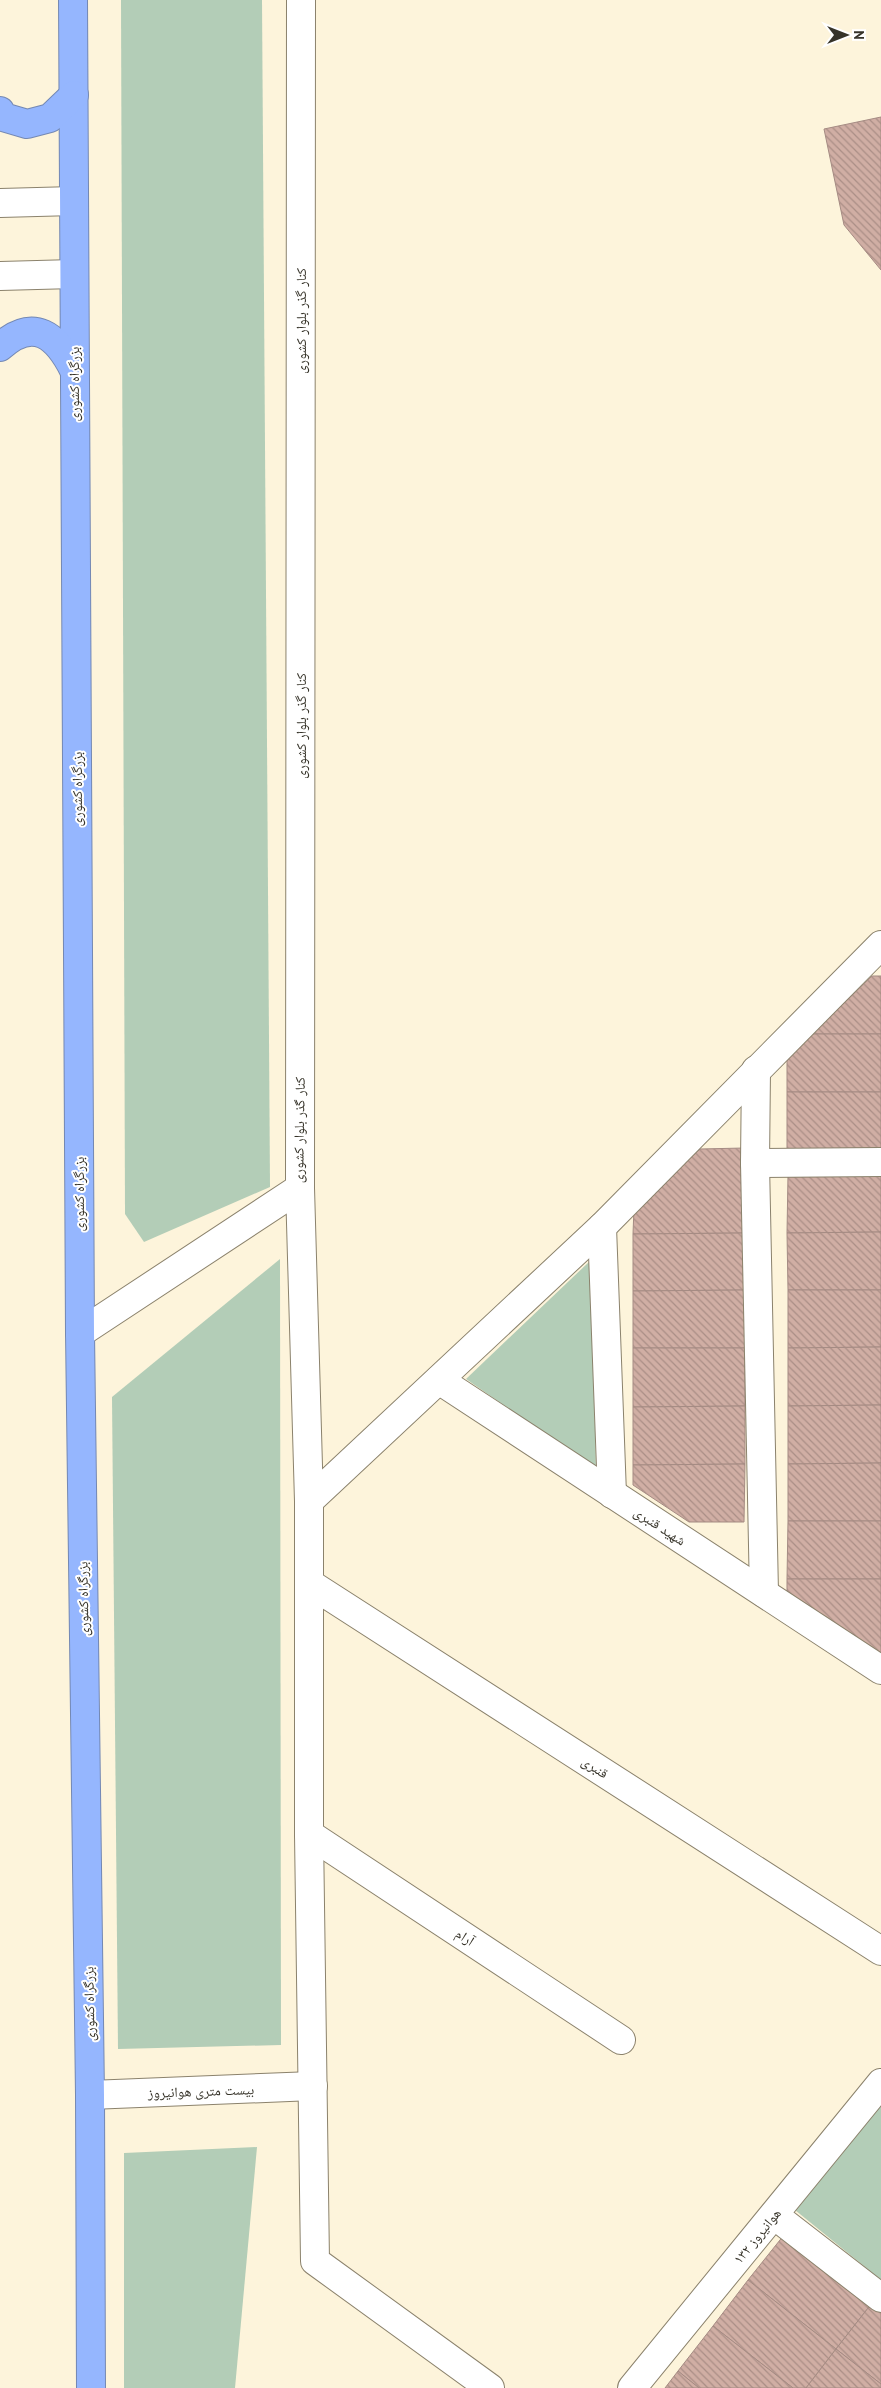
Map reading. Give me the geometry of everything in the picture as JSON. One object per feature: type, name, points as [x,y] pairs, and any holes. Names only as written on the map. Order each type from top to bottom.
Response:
[{"type":"highway","name":"بزرگراه کشوری","points":[[73,0],[80,1333],[90,2095],[91,2388]]},
{"type":"highway","points":[[0,111],[3,116],[26,124],[50,118],[74,95]]},
{"type":"highway","points":[[0,347],[8,340],[23,333],[39,333],[54,339],[65,351],[74,370]]},
{"type":"street","name":"کنار گذر بلوار کشوری","points":[[80,1333],[300,1188],[301,0]]},
{"type":"street","points":[[0,203],[74,201]]},
{"type":"street","points":[[0,276],[74,274]]},
{"type":"street","points":[[309,1501],[602,1227],[881,945]]},
{"type":"street","points":[[756,1070],[755,1163],[764,1593]]},
{"type":"street","points":[[755,1163],[881,1162]]},
{"type":"street","points":[[300,1188],[309,1501],[309,1834],[315,2261],[490,2388]]},
{"type":"street","points":[[602,1227],[612,1494]]},
{"type":"street","name":"شهید قنبری","points":[[440,1380],[881,1670]]},
{"type":"street","name":"قنبری","points":[[309,1583],[881,1951]]},
{"type":"street","name":"آرام","points":[[309,1834],[622,2040]]},
{"type":"street","name":"هوانیروز ۱۳۲","points":[[632,2388],[881,2083]]},
{"type":"street","name":"بیست متری هوانیروز","points":[[90,2095],[313,2086]]},
{"type":"street","points":[[774,2215],[881,2298]]},
{"type":"green space","points":[[121,0],[262,0],[270,1187],[144,1242],[125,1214]]},
{"type":"green space","points":[[280,1259],[281,2045],[118,2049],[112,1397]]},
{"type":"green space","points":[[591,1260],[596,1469],[466,1379]]},
{"type":"green space","points":[[881,2102],[881,2280],[795,2210]]},
{"type":"green space","points":[[257,2147],[235,2388],[124,2388],[124,2153]]},
{"type":"building","points":[[881,117],[881,270],[844,225],[824,129]]},
{"type":"building","points":[[872,976],[881,976],[881,1034],[812,1034]]},
{"type":"building","points":[[812,1034],[881,1034],[881,1092],[787,1092],[787,1058]]},
{"type":"building","points":[[787,1092],[881,1092],[881,1149],[787,1150]]},
{"type":"building","points":[[744,1148],[744,1233],[633,1234],[634,1208],[700,1149]]},
{"type":"building","points":[[788,1175],[881,1175],[881,1232],[787,1233]]},
{"type":"building","points":[[881,1232],[881,1290],[788,1290],[787,1233]]},
{"type":"building","points":[[744,1233],[745,1290],[633,1291],[633,1234]]},
{"type":"building","points":[[745,1290],[745,1348],[633,1348],[633,1291]]},
{"type":"building","points":[[788,1290],[881,1290],[881,1347],[788,1348]]},
{"type":"building","points":[[881,1347],[881,1405],[788,1406],[788,1348]]},
{"type":"building","points":[[633,1348],[745,1348],[745,1406],[633,1407]]},
{"type":"building","points":[[881,1405],[881,1463],[788,1464],[788,1406]]},
{"type":"building","points":[[745,1406],[745,1464],[633,1465],[633,1407]]},
{"type":"building","points":[[881,1463],[881,1521],[788,1521],[788,1464]]},
{"type":"building","points":[[745,1464],[744,1522],[689,1522],[633,1485],[633,1465]]},
{"type":"building","points":[[788,1521],[881,1521],[881,1579],[787,1579]]},
{"type":"building","points":[[787,1579],[881,1579],[881,1655],[787,1595]]},
{"type":"building","points":[[784,2235],[872,2303],[836,2349],[748,2280]]},
{"type":"building","points":[[748,2280],[836,2349],[806,2388],[793,2388],[713,2326]]},
{"type":"building","points":[[872,2303],[881,2311],[881,2384],[836,2349]]},
{"type":"building","points":[[713,2326],[793,2388],[699,2388],[678,2371]]},
{"type":"building","points":[[836,2349],[881,2384],[881,2388],[806,2388]]},
{"type":"building","points":[[678,2371],[699,2388],[665,2388]]}]
